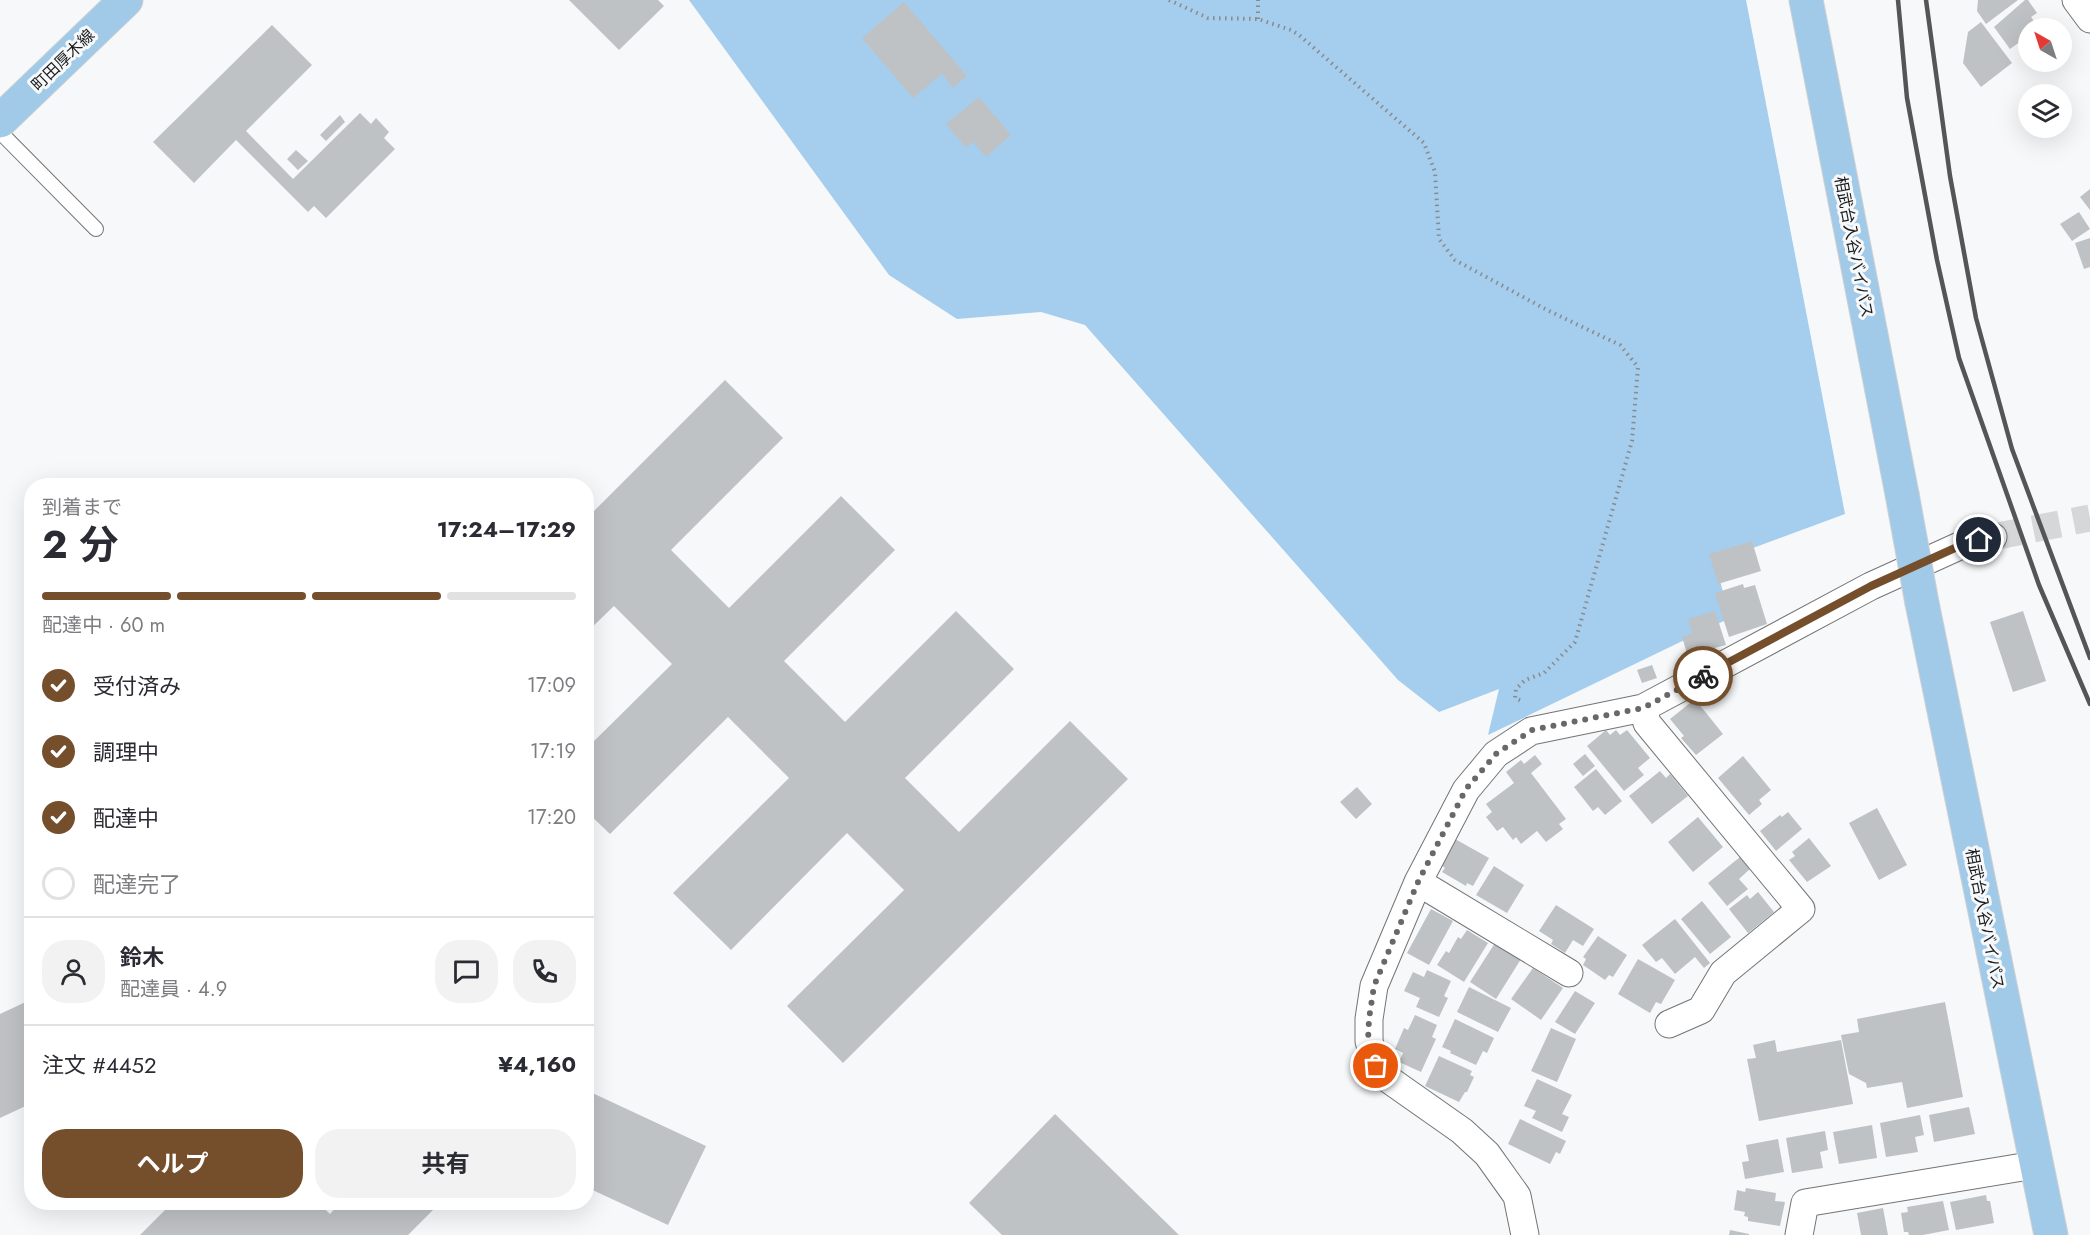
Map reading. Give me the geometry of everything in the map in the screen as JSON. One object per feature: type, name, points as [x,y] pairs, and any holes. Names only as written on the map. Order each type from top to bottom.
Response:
[{"type":"main road","name":"町田厚木線","points":[[0,121],[126,0]]},
{"type":"main road","name":"相武台入谷バイパス","points":[[1806,0],[1922,603],[2051,1235]]},
{"type":"street","points":[[2076,0],[2090,19]]},
{"type":"street","points":[[1525,1235],[1517,1196],[1487,1154],[1462,1131],[1388,1079],[1376,1066],[1368,1041],[1374,986],[1418,882],[1466,789],[1496,754],[1532,730],[1643,708],[1871,586],[1966,543],[1993,537]]},
{"type":"street","points":[[1643,708],[1647,723],[1801,909],[1724,973],[1701,1010],[1669,1023]]},
{"type":"street","points":[[1418,882],[1569,973]]},
{"type":"street","points":[[1799,1235],[1805,1203],[2035,1165]]},
{"type":"lane","points":[[0,132],[96,229]]},
{"type":"path","points":[[1169,0],[1208,18],[1258,19],[1299,35],[1424,143],[1435,172],[1439,239],[1455,260],[1547,310],[1620,345],[1638,367],[1632,441],[1575,642],[1544,673],[1525,680],[1516,689],[1515,698],[1526,703]]},
{"type":"path","points":[[1258,0],[1258,19]]},
{"type":"shaded area","points":[[689,0],[1746,0],[1845,514],[1715,562],[1730,618],[1488,735],[1499,689],[1439,712],[1398,680],[1085,325],[1041,312],[957,319],[889,275]]},
{"type":"building","points":[[569,0],[658,0],[664,6],[619,50]]},
{"type":"building","points":[[1978,0],[2018,0],[1986,24],[1977,11]]},
{"type":"building","points":[[2025,0],[2028,0],[2037,13],[2032,18],[2018,18],[2018,43],[2010,49],[1994,27]]},
{"type":"building","points":[[904,2],[967,76],[953,88],[942,74],[913,98],[862,38]]},
{"type":"building","points":[[1981,22],[2012,63],[1981,87],[1963,63],[1968,32]]},
{"type":"building","points":[[272,25],[312,65],[246,131],[293,179],[360,113],[371,124],[376,118],[389,132],[384,138],[395,149],[326,218],[314,206],[308,212],[236,140],[194,183],[153,142]]},
{"type":"building","points":[[979,97],[1011,135],[986,157],[973,142],[966,148],[946,124]]},
{"type":"building","points":[[340,115],[345,122],[326,141],[320,135]]},
{"type":"building","points":[[296,150],[308,161],[298,170],[287,159]]},
{"type":"building","points":[[2090,189],[2090,210],[2080,197]]},
{"type":"building","points":[[2079,212],[2090,229],[2072,241],[2060,224]]},
{"type":"building","points":[[2090,238],[2090,267],[2084,269],[2075,243]]},
{"type":"building","points":[[725,380],[783,438],[671,550],[729,608],[841,496],[895,550],[784,661],[845,722],[956,611],[1014,669],[905,778],[959,832],[1070,721],[1128,779],[843,1063],[787,1006],[904,890],[847,833],[731,950],[673,893],[789,778],[728,717],[610,834],[594,819],[594,741],[672,664],[614,606],[594,625],[594,511]]},
{"type":"building","points":[[1752,541],[1761,571],[1718,584],[1709,554]]},
{"type":"building","points":[[1743,584],[1744,588],[1755,585],[1767,624],[1729,637],[1715,593]]},
{"type":"building","points":[[1715,611],[1726,645],[1707,650],[1708,654],[1689,660],[1682,637],[1692,633],[1688,619]]},
{"type":"building","points":[[2023,611],[2046,681],[2013,692],[1990,622]]},
{"type":"building","points":[[1652,665],[1657,678],[1642,683],[1637,670]]},
{"type":"building","points":[[1695,699],[1723,734],[1696,755],[1681,738],[1684,736],[1670,719]]},
{"type":"building","points":[[1606,730],[1610,735],[1616,730],[1620,735],[1627,730],[1650,758],[1638,768],[1644,775],[1624,791],[1587,746]]},
{"type":"building","points":[[1585,754],[1595,766],[1583,776],[1573,764]]},
{"type":"building","points":[[1535,755],[1542,764],[1531,773],[1566,819],[1559,824],[1563,829],[1546,842],[1537,831],[1521,844],[1516,837],[1513,840],[1503,827],[1497,831],[1486,817],[1492,812],[1486,804],[1514,783],[1506,772],[1521,760],[1524,764]]},
{"type":"building","points":[[1743,756],[1771,790],[1759,800],[1762,804],[1749,815],[1718,778]]},
{"type":"building","points":[[1596,769],[1622,801],[1605,815],[1598,807],[1593,811],[1574,787]]},
{"type":"building","points":[[1660,771],[1666,778],[1670,774],[1688,796],[1652,824],[1629,796]]},
{"type":"building","points":[[1357,787],[1372,804],[1356,819],[1340,802]]},
{"type":"building","points":[[1877,808],[1907,865],[1879,880],[1849,823]]},
{"type":"building","points":[[1788,812],[1802,829],[1776,851],[1760,831],[1780,815],[1782,817]]},
{"type":"building","points":[[1698,817],[1723,847],[1693,872],[1668,842]]},
{"type":"building","points":[[1809,838],[1831,866],[1807,882],[1789,860],[1795,856],[1792,852]]},
{"type":"building","points":[[1455,839],[1489,858],[1473,886],[1467,883],[1466,886],[1442,872],[1445,868],[1441,865]]},
{"type":"building","points":[[1740,857],[1750,869],[1739,879],[1748,889],[1727,906],[1708,883]]},
{"type":"building","points":[[1494,866],[1524,885],[1507,913],[1476,895]]},
{"type":"building","points":[[1758,892],[1774,912],[1748,933],[1729,909],[1747,895],[1750,899]]},
{"type":"building","points":[[1702,901],[1731,937],[1710,954],[1681,919]]},
{"type":"building","points":[[1556,905],[1594,929],[1583,946],[1573,940],[1565,953],[1551,944],[1553,940],[1539,931]]},
{"type":"building","points":[[1431,909],[1453,921],[1429,965],[1407,953]]},
{"type":"building","points":[[1675,919],[1710,963],[1704,968],[1695,957],[1675,974],[1662,958],[1656,962],[1642,945]]},
{"type":"building","points":[[1467,930],[1488,943],[1464,982],[1437,965],[1446,951],[1449,953],[1458,937],[1461,939]]},
{"type":"building","points":[[1598,936],[1627,955],[1613,977],[1609,975],[1605,980],[1583,965],[1586,959],[1583,957]]},
{"type":"building","points":[[1495,943],[1521,959],[1496,999],[1470,982]]},
{"type":"building","points":[[1638,959],[1675,980],[1661,1004],[1656,1002],[1650,1013],[1618,994]]},
{"type":"building","points":[[1533,968],[1563,988],[1541,1020],[1511,999]]},
{"type":"building","points":[[1427,970],[1451,981],[1444,996],[1448,998],[1439,1017],[1416,1007],[1420,998],[1404,991],[1413,972],[1424,977]]},
{"type":"building","points":[[1469,987],[1511,1008],[1498,1032],[1457,1012]]},
{"type":"building","points":[[1575,991],[1595,1003],[1575,1034],[1555,1022]]},
{"type":"building","points":[[1945,1002],[1963,1097],[1907,1108],[1902,1082],[1867,1088],[1866,1083],[1849,1074],[1841,1035],[1859,1032],[1857,1019]]},
{"type":"building","points":[[24,1003],[24,1107],[0,1118],[0,1014]]},
{"type":"building","points":[[1415,1015],[1437,1025],[1432,1037],[1436,1039],[1421,1072],[1399,1062],[1403,1053],[1395,1049],[1404,1028],[1408,1030]]},
{"type":"building","points":[[1455,1019],[1494,1038],[1487,1053],[1483,1051],[1476,1065],[1442,1047]]},
{"type":"building","points":[[1551,1028],[1576,1039],[1557,1082],[1531,1071]]},
{"type":"building","points":[[1775,1040],[1777,1052],[1841,1040],[1853,1104],[1759,1121],[1747,1059],[1756,1058],[1753,1045]]},
{"type":"building","points":[[1439,1056],[1472,1071],[1470,1075],[1474,1077],[1459,1102],[1425,1086]]},
{"type":"building","points":[[1537,1079],[1572,1095],[1562,1114],[1569,1117],[1562,1132],[1532,1118],[1536,1111],[1524,1106]]},
{"type":"building","points":[[594,1094],[706,1146],[668,1225],[594,1191]]},
{"type":"building","points":[[1969,1107],[1975,1134],[1934,1142],[1929,1115]]},
{"type":"building","points":[[1055,1114],[1179,1235],[1002,1235],[969,1203]]},
{"type":"building","points":[[1920,1115],[1924,1135],[1915,1137],[1918,1152],[1886,1157],[1880,1123]]},
{"type":"building","points":[[1520,1119],[1566,1141],[1560,1154],[1556,1152],[1550,1164],[1508,1144]]},
{"type":"building","points":[[1872,1125],[1877,1158],[1839,1164],[1833,1132]]},
{"type":"building","points":[[1825,1131],[1828,1150],[1820,1152],[1823,1168],[1792,1173],[1786,1138]]},
{"type":"building","points":[[1778,1139],[1784,1172],[1745,1179],[1742,1162],[1749,1161],[1746,1145]]},
{"type":"building","points":[[1746,1188],[1776,1193],[1775,1201],[1785,1202],[1780,1226],[1748,1221],[1748,1217],[1744,1216],[1745,1212],[1734,1210],[1737,1190],[1745,1192]]},
{"type":"building","points":[[1986,1195],[1987,1201],[1990,1201],[1994,1223],[1956,1230],[1950,1202]]},
{"type":"building","points":[[1943,1201],[1949,1230],[1923,1235],[1909,1235],[1908,1232],[1904,1232],[1901,1213],[1908,1212],[1907,1207]]},
{"type":"building","points":[[1883,1208],[1888,1235],[1861,1235],[1857,1213]]},
{"type":"building","points":[[165,1210],[326,1210],[330,1214],[334,1210],[433,1210],[408,1235],[140,1235]]},
{"type":"building","points":[[1730,1230],[1749,1234],[1749,1235],[1729,1235]]},
{"type":"tunnel","points":[[1993,537],[2090,518]]},
{"type":"railway","points":[[1898,0],[1907,98],[1937,260],[1959,358],[2039,585],[2090,704]]},
{"type":"railway","points":[[1926,0],[1950,176],[1976,318],[2012,449],[2090,658]]},
{"type":"way so far","points":[[1376,1066],[1368,1041],[1374,986],[1418,882],[1466,789],[1496,754],[1532,730],[1643,708],[1703,676]]},
{"type":"route","points":[[1703,676],[1871,586],[1966,543],[1979,540]]}]
